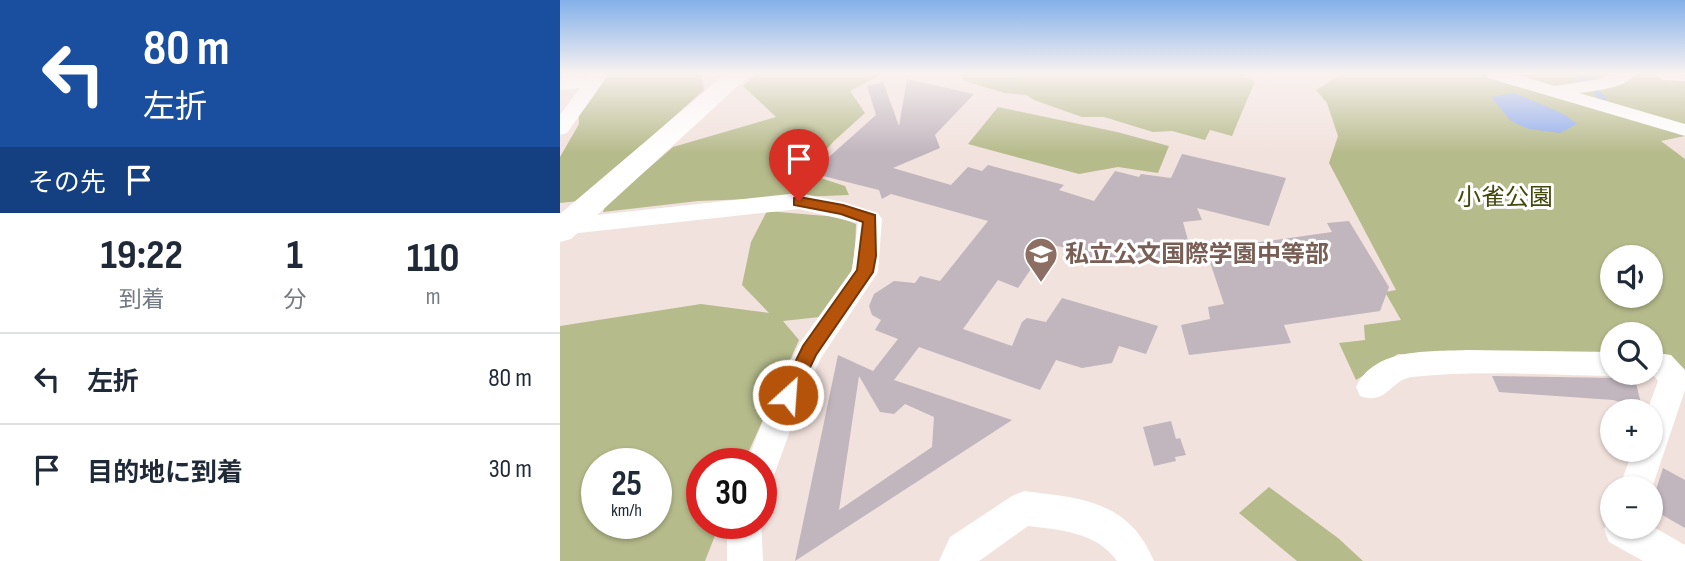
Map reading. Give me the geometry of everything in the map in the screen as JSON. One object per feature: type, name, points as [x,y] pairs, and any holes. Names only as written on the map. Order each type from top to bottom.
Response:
[{"type":"main road","points":[[562,228],[709,100]]},
{"type":"street","points":[[560,129],[581,100]]},
{"type":"street","points":[[1583,100],[1685,130]]},
{"type":"street","points":[[562,228],[799,201],[870,219],[865,272],[810,351],[784,404],[768,448]]},
{"type":"street","points":[[1371,387],[1402,365],[1466,362],[1600,364]]},
{"type":"street","points":[[1663,366],[1674,378],[1663,410]]},
{"type":"street","points":[[957,561],[963,550],[1024,508],[1078,515],[1114,531],[1132,548],[1136,561]]},
{"type":"street","points":[[745,539],[745,561]]},
{"type":"street","points":[[1640,539],[1678,561]]},
{"type":"green space","points":[[693,100],[579,201],[560,203],[560,157],[579,124],[578,102]]},
{"type":"green space","points":[[758,100],[856,100],[865,113],[834,141],[805,173],[845,186],[849,195],[698,201],[603,212],[605,206],[673,147],[776,117]]},
{"type":"green space","points":[[1035,100],[1247,100],[1232,136],[1210,130],[1205,140],[1172,131],[1153,132],[1104,117],[1082,117]]},
{"type":"green space","name":"小雀公園","points":[[1325,100],[1685,100],[1685,136],[1661,141],[1685,159],[1685,372],[1663,368],[1663,322],[1600,322],[1600,355],[1398,354],[1356,380],[1339,343],[1365,340],[1364,325],[1401,320],[1385,292],[1396,290],[1329,163],[1338,136]]},
{"type":"green space","points":[[998,107],[1169,146],[1158,173],[1118,167],[1079,174],[968,144]]},
{"type":"green space","points":[[767,211],[838,217],[856,224],[851,273],[829,316],[783,321],[799,340],[750,448],[686,448],[686,539],[714,539],[705,561],[560,561],[560,326],[701,304],[769,313],[742,285],[751,242]]},
{"type":"green space","points":[[1269,487],[1338,538],[1363,561],[1297,561],[1239,513]]},
{"type":"water","points":[[1494,100],[1532,100],[1564,114],[1577,124],[1560,133],[1529,129],[1511,121]]},
{"type":"building","points":[[871,100],[890,100],[899,126],[903,100],[968,100],[935,135],[940,148],[893,168],[951,185],[968,167],[982,171],[988,165],[1064,185],[1059,190],[1094,201],[1115,171],[1139,177],[1141,174],[1171,178],[1182,154],[1286,178],[1269,226],[1197,208],[1202,220],[1183,222],[1192,255],[1081,266],[1079,251],[1048,244],[1018,288],[998,280],[963,329],[1012,346],[1022,322],[1027,318],[1046,322],[1062,298],[1158,326],[1146,354],[1119,346],[1112,363],[1082,368],[1056,360],[1040,390],[919,347],[894,380],[1012,420],[795,561],[838,355],[873,371],[898,339],[875,330],[881,320],[872,315],[869,306],[874,294],[894,281],[915,283],[920,276],[940,281],[988,221],[891,194],[882,199],[879,190],[811,173],[876,115]],"holes":[[[859,376],[880,412],[894,414],[905,404],[934,417],[932,447],[839,510]]]},
{"type":"building","points":[[1349,221],[1389,287],[1380,311],[1284,325],[1291,343],[1189,355],[1181,325],[1210,319],[1208,307],[1224,304],[1209,259],[1250,253],[1246,244],[1332,232],[1327,223]]},
{"type":"building","points":[[1492,376],[1600,378],[1600,385],[1636,385],[1640,399],[1600,399],[1499,392]]},
{"type":"building","points":[[1171,421],[1176,439],[1180,438],[1186,455],[1175,457],[1176,461],[1154,466],[1143,427]]},
{"type":"building","points":[[1663,468],[1685,480],[1685,528],[1663,515],[1663,476],[1660,476]]},
{"type":"place","name":"私立公文国際学園中等部","points":[[1041,284]]},
{"type":"route","points":[[788,395],[810,351],[865,272],[868,256],[870,219],[799,201]]}]
